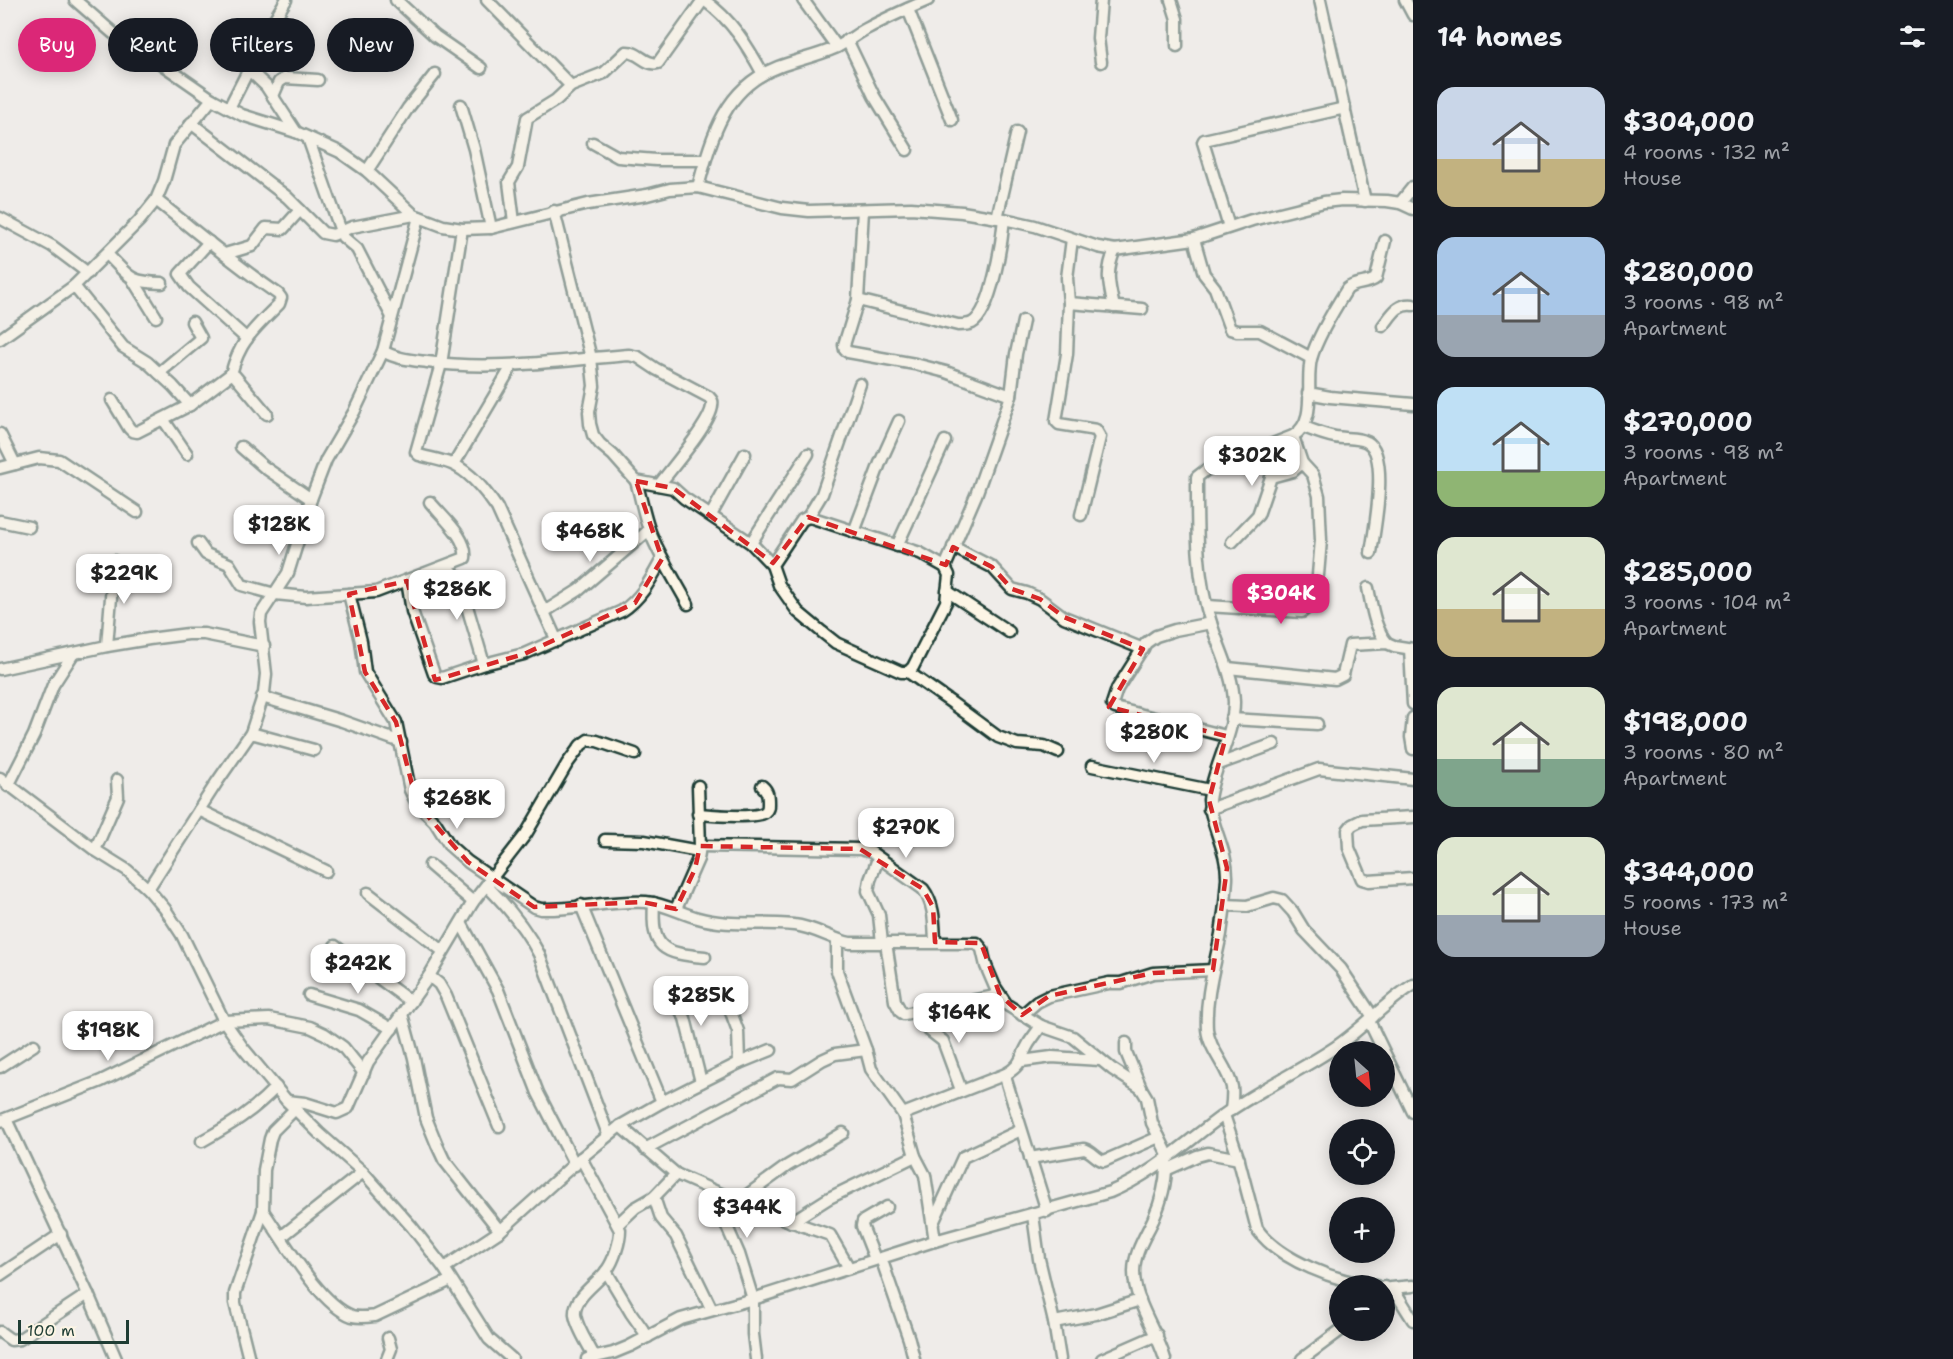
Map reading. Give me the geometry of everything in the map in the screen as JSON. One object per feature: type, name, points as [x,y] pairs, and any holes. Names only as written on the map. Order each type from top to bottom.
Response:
[{"type":"street","points":[[75,0],[113,33],[212,99],[242,115],[296,132],[340,152],[366,171],[417,216],[443,226],[462,229],[491,228],[554,211],[670,189],[698,187],[782,208],[809,211],[911,208],[1000,218],[1115,250],[1194,239],[1229,227],[1324,202],[1342,200],[1400,203],[1413,209]]},
{"type":"street","points":[[276,18],[286,0]]},
{"type":"street","points":[[396,0],[435,36],[481,68]]},
{"type":"street","points":[[487,0],[571,86]]},
{"type":"street","points":[[514,222],[509,182],[518,167],[527,117],[556,100],[571,86],[603,73],[626,52],[633,52],[650,64],[658,63],[704,0],[727,18],[763,74]]},
{"type":"street","points":[[803,0],[837,47]]},
{"type":"street","points":[[698,187],[715,131],[730,102],[750,82],[777,67],[837,47],[878,22],[928,0]]},
{"type":"street","points":[[1101,0],[1098,38],[1101,62]]},
{"type":"street","points":[[1177,46],[1177,19],[1173,5],[1181,0]]},
{"type":"street","points":[[1320,0],[1365,201]]},
{"type":"street","points":[[1405,0],[1413,15]]},
{"type":"street","points":[[908,9],[952,120]]},
{"type":"street","points":[[847,40],[874,96],[907,150]]},
{"type":"street","points":[[229,108],[247,72]]},
{"type":"street","points":[[251,72],[266,86],[296,132]]},
{"type":"street","points":[[366,171],[408,108],[435,74]]},
{"type":"street","points":[[273,96],[279,82],[285,78],[318,80]]},
{"type":"street","points":[[0,339],[74,286],[107,254],[156,200],[164,182],[174,146],[212,99]]},
{"type":"street","points":[[461,105],[474,149],[491,228]]},
{"type":"street","points":[[1229,227],[1204,140],[1345,108]]},
{"type":"street","points":[[191,123],[287,197],[320,232],[333,234],[363,225],[417,216]]},
{"type":"street","points":[[858,300],[958,325],[971,324],[978,318],[984,307],[1000,257],[1000,218],[1017,132]]},
{"type":"street","points":[[308,138],[342,232],[346,240],[357,249],[391,315]]},
{"type":"street","points":[[593,143],[618,157],[705,160]]},
{"type":"street","points":[[1400,203],[1413,187]]},
{"type":"street","points":[[112,400],[132,431],[137,432],[190,405],[231,374],[236,355],[247,339],[279,304],[281,298],[238,267],[225,254],[156,200]]},
{"type":"street","points":[[225,254],[252,246],[266,228],[282,229],[300,210]]},
{"type":"street","points":[[863,210],[858,300],[844,345],[845,350],[946,372],[1011,396]]},
{"type":"street","points":[[554,211],[591,358],[594,386],[590,424],[593,435],[636,481],[649,530],[662,560],[688,604]]},
{"type":"street","points":[[148,889],[251,734],[267,674],[261,614],[288,573],[326,460],[354,412],[383,351],[417,216]]},
{"type":"street","points":[[0,218],[52,246],[88,273]]},
{"type":"street","points":[[462,229],[448,333],[416,449],[419,455],[454,464],[472,478],[497,508],[557,640]]},
{"type":"street","points":[[1072,239],[1068,260],[1069,303],[1066,354],[1056,421],[1059,424],[1096,430],[1100,437],[1081,515]]},
{"type":"street","points":[[1194,239],[1204,274],[1215,288],[1230,329],[1260,331],[1311,358]]},
{"type":"street","points":[[1333,1275],[1282,1252],[1257,1228],[1227,1113],[1232,1085],[1208,1033],[1206,1016],[1225,905],[1227,868],[1209,809],[1210,790],[1234,704],[1228,668],[1207,606],[1196,534],[1197,477],[1206,470],[1293,436],[1304,427],[1308,417],[1311,358],[1327,323],[1347,289],[1352,285],[1376,278],[1385,241]]},
{"type":"street","points":[[209,242],[180,274],[189,287],[247,339]]},
{"type":"street","points":[[1114,307],[1108,283],[1109,262],[1115,250]]},
{"type":"street","points":[[107,254],[133,280],[156,317]]},
{"type":"street","points":[[133,280],[162,283]]},
{"type":"street","points":[[74,286],[123,347],[147,362],[190,405]]},
{"type":"street","points":[[1069,303],[1142,309]]},
{"type":"street","points":[[1383,326],[1396,309],[1403,304],[1413,304]]},
{"type":"street","points":[[945,567],[980,484],[1011,396],[1023,321]]},
{"type":"street","points":[[159,373],[201,338],[192,322]]},
{"type":"street","points":[[383,351],[403,359],[441,364],[512,366],[629,355],[638,357],[709,397],[712,401],[712,408],[703,424],[659,484]]},
{"type":"street","points":[[454,464],[512,366]]},
{"type":"street","points":[[231,374],[267,414]]},
{"type":"street","points":[[772,565],[822,494],[860,384]]},
{"type":"street","points":[[1308,393],[1413,404]]},
{"type":"street","points":[[163,419],[188,454]]},
{"type":"street","points":[[854,532],[879,463],[899,421]]},
{"type":"street","points":[[1304,427],[1337,438],[1364,440],[1370,443],[1379,471],[1380,488],[1371,553]]},
{"type":"street","points":[[0,434],[15,464]]},
{"type":"street","points":[[1293,436],[1302,463],[1313,475],[1319,496],[1321,540],[1318,575]]},
{"type":"street","points":[[897,546],[945,441]]},
{"type":"street","points":[[241,447],[264,467],[311,499]]},
{"type":"street","points":[[711,515],[746,454]]},
{"type":"street","points":[[751,543],[808,454]]},
{"type":"street","points":[[0,468],[39,458],[59,460],[137,512]]},
{"type":"street","points":[[1232,542],[1258,515],[1271,477],[1293,471],[1302,463]]},
{"type":"street","points":[[636,481],[673,488],[684,498],[751,543],[772,565],[779,585],[798,612],[837,643],[901,672],[908,672],[998,737],[1017,744],[1044,746],[1058,752]]},
{"type":"street","points":[[198,543],[206,554],[229,564],[240,584],[275,594],[306,597],[376,592],[463,561],[466,556],[460,539],[430,502]]},
{"type":"street","points":[[808,517],[920,553],[945,567],[949,575],[945,602],[913,667],[908,672]]},
{"type":"street","points":[[0,521],[29,527]]},
{"type":"street","points":[[544,612],[579,590],[649,530]]},
{"type":"street","points":[[953,547],[992,567],[1012,589],[1040,599],[1064,617],[1143,649]]},
{"type":"street","points":[[407,581],[412,611],[434,674],[442,678],[524,654],[622,611],[634,603],[643,592],[662,560]]},
{"type":"street","points":[[107,646],[114,561]]},
{"type":"street","points":[[445,567],[460,578],[484,664]]},
{"type":"street","points":[[1207,606],[1302,612],[1308,607],[1307,584]]},
{"type":"street","points":[[1368,588],[1380,635],[1387,643],[1411,649],[1413,704]]},
{"type":"street","points":[[947,591],[1009,632]]},
{"type":"street","points":[[349,594],[366,672],[396,722],[411,790],[417,804],[435,822],[450,846],[490,882],[527,932],[539,954],[608,1134]]},
{"type":"street","points":[[1211,623],[1175,630],[1156,636],[1146,643],[1117,689],[1112,706],[1226,736]]},
{"type":"street","points":[[0,669],[107,646],[188,634],[204,634],[264,646]]},
{"type":"street","points":[[1228,668],[1335,679],[1343,675],[1350,645],[1387,643]]},
{"type":"street","points":[[74,654],[52,685],[34,735],[4,782],[95,850],[127,870],[148,889],[182,935],[224,1021],[243,1048],[291,1105],[363,1172],[412,1227],[444,1268],[489,1339],[512,1359]]},
{"type":"street","points":[[262,697],[342,721],[401,742]]},
{"type":"street","points":[[1413,718],[1411,737],[1413,749]]},
{"type":"street","points":[[1231,720],[1317,724]]},
{"type":"street","points":[[251,734],[314,750]]},
{"type":"street","points":[[249,1359],[234,1297],[263,1211],[264,1170],[273,1131],[291,1105],[305,1103],[337,1113],[348,1108],[368,1062],[429,976],[473,902],[526,834],[567,764],[581,745],[588,740],[597,741],[635,754]]},
{"type":"street","points":[[1219,764],[1274,744]]},
{"type":"street","points":[[1092,766],[1210,790]]},
{"type":"street","points":[[1209,809],[1319,769],[1413,779]]},
{"type":"street","points":[[95,850],[118,797],[117,780]]},
{"type":"street","points":[[676,909],[695,869],[700,849],[698,786]]},
{"type":"street","points":[[698,814],[737,816],[762,814],[768,807],[768,795],[762,786]]},
{"type":"street","points":[[199,810],[326,871]]},
{"type":"street","points":[[1413,817],[1362,820],[1348,830],[1349,848],[1362,879],[1369,881],[1413,878]]},
{"type":"street","points":[[605,840],[644,841],[700,849],[860,849],[871,852],[923,889],[929,897],[933,907],[935,942]]},
{"type":"street","points":[[878,859],[868,891],[879,915],[898,1009],[904,1014],[1000,995]]},
{"type":"street","points":[[430,865],[473,902]]},
{"type":"street","points":[[490,882],[534,907],[549,909],[618,902],[654,903],[698,918],[722,922],[804,927],[850,943],[973,942],[980,945],[986,966],[1007,1005],[1041,1026],[1073,1038],[1141,1088]]},
{"type":"street","points":[[368,893],[443,951]]},
{"type":"street","points":[[1225,905],[1247,906],[1274,898],[1282,900],[1293,912],[1304,930],[1341,969],[1371,1019],[1413,1112]]},
{"type":"street","points":[[654,903],[652,925],[663,947],[674,953],[705,957]]},
{"type":"street","points":[[581,905],[662,1102]]},
{"type":"street","points":[[461,923],[498,990],[538,1093],[618,1224],[620,1236],[606,1271],[576,1306],[575,1315],[591,1358],[630,1346],[681,1319],[753,1299],[935,1241],[1047,1211],[1126,1185],[1167,1163],[1227,1113],[1333,1049],[1396,996],[1413,985]]},
{"type":"street","points":[[837,940],[837,971],[875,1077],[903,1114],[915,1156],[925,1175],[935,1241]]},
{"type":"street","points":[[335,946],[411,1002]]},
{"type":"street","points":[[1022,1015],[1037,1002],[1049,996],[1109,983],[1121,983],[1153,973],[1213,970]]},
{"type":"street","points":[[429,976],[439,984],[446,996],[499,1125]]},
{"type":"street","points":[[666,986],[685,1018],[701,1082]]},
{"type":"street","points":[[309,995],[359,1010],[392,1029]]},
{"type":"street","points":[[725,996],[738,1031],[739,1063]]},
{"type":"street","points":[[924,1010],[925,1028],[943,1041],[961,1090]]},
{"type":"street","points":[[402,1014],[426,1118],[437,1145],[444,1160],[500,1231]]},
{"type":"street","points":[[116,1359],[61,1234],[3,1120],[101,1081],[224,1021],[269,1019],[310,1027],[343,1047],[364,1073]]},
{"type":"street","points":[[903,1114],[1005,1074],[1016,1067],[1022,1061],[1029,1044],[1041,1026]]},
{"type":"street","points":[[1125,1043],[1126,1052],[1147,1098],[1152,1123],[1167,1163],[1158,1209],[1134,1261],[1134,1274],[1140,1300],[1157,1335],[1165,1359]]},
{"type":"street","points":[[0,1067],[34,1045]]},
{"type":"street","points":[[444,1268],[500,1231],[608,1134],[620,1126],[701,1082],[771,1050]]},
{"type":"street","points":[[645,1149],[778,1078],[792,1079],[835,1054],[866,1050]]},
{"type":"street","points":[[1022,1061],[1052,1057],[1101,1060]]},
{"type":"street","points":[[1005,1074],[1047,1211]]},
{"type":"street","points":[[202,1141],[245,1116],[276,1087]]},
{"type":"street","points":[[620,1126],[676,1174],[791,1222],[824,1231],[836,1242],[849,1268]]},
{"type":"street","points":[[933,1223],[963,1157],[1021,1130]]},
{"type":"street","points":[[739,1201],[788,1166],[843,1133]]},
{"type":"street","points":[[1030,1158],[1084,1149],[1091,1151],[1104,1161],[1159,1137]]},
{"type":"street","points":[[1167,1163],[1209,1154],[1239,1159]]},
{"type":"street","points":[[791,1222],[829,1198],[915,1156]]},
{"type":"street","points":[[281,1237],[363,1172]]},
{"type":"street","points":[[618,1224],[635,1208],[654,1197],[676,1174]]},
{"type":"street","points":[[711,1190],[739,1254],[753,1299],[756,1359]]},
{"type":"street","points":[[654,1197],[661,1218],[676,1236],[712,1310]]},
{"type":"street","points":[[887,1207],[863,1221],[862,1226],[878,1258],[909,1339],[914,1359]]},
{"type":"street","points":[[263,1211],[308,1276],[324,1294],[351,1316],[363,1318],[375,1316],[452,1280]]},
{"type":"street","points":[[1033,1215],[1039,1259],[1060,1359]]},
{"type":"street","points":[[0,1275],[61,1234]]},
{"type":"street","points":[[606,1271],[648,1337]]},
{"type":"street","points":[[1395,1288],[1413,1286]]},
{"type":"street","points":[[0,1332],[11,1340],[20,1339],[88,1294]]},
{"type":"street","points":[[1395,1295],[1413,1320]]},
{"type":"street","points":[[1054,1322],[1096,1314],[1140,1300]]},
{"type":"street","points":[[1102,1359],[1157,1335]]},
{"type":"street","points":[[387,1359],[391,1349],[388,1338]]},
{"type":"street","points":[[1302,1359],[1329,1339]]},
{"type":"highlighted area","points":[[636,481],[673,488],[773,563],[808,517],[946,565],[953,547],[992,567],[1012,589],[1040,599],[1064,617],[1143,649],[1109,707],[1226,736],[1209,800],[1227,868],[1213,970],[1153,973],[1049,996],[1022,1015],[1000,995],[981,943],[935,942],[933,907],[923,889],[860,849],[700,846],[695,869],[676,909],[642,902],[534,907],[468,862],[417,804],[396,722],[365,672],[349,594],[407,581],[435,680],[524,654],[635,603],[662,559]]}]
